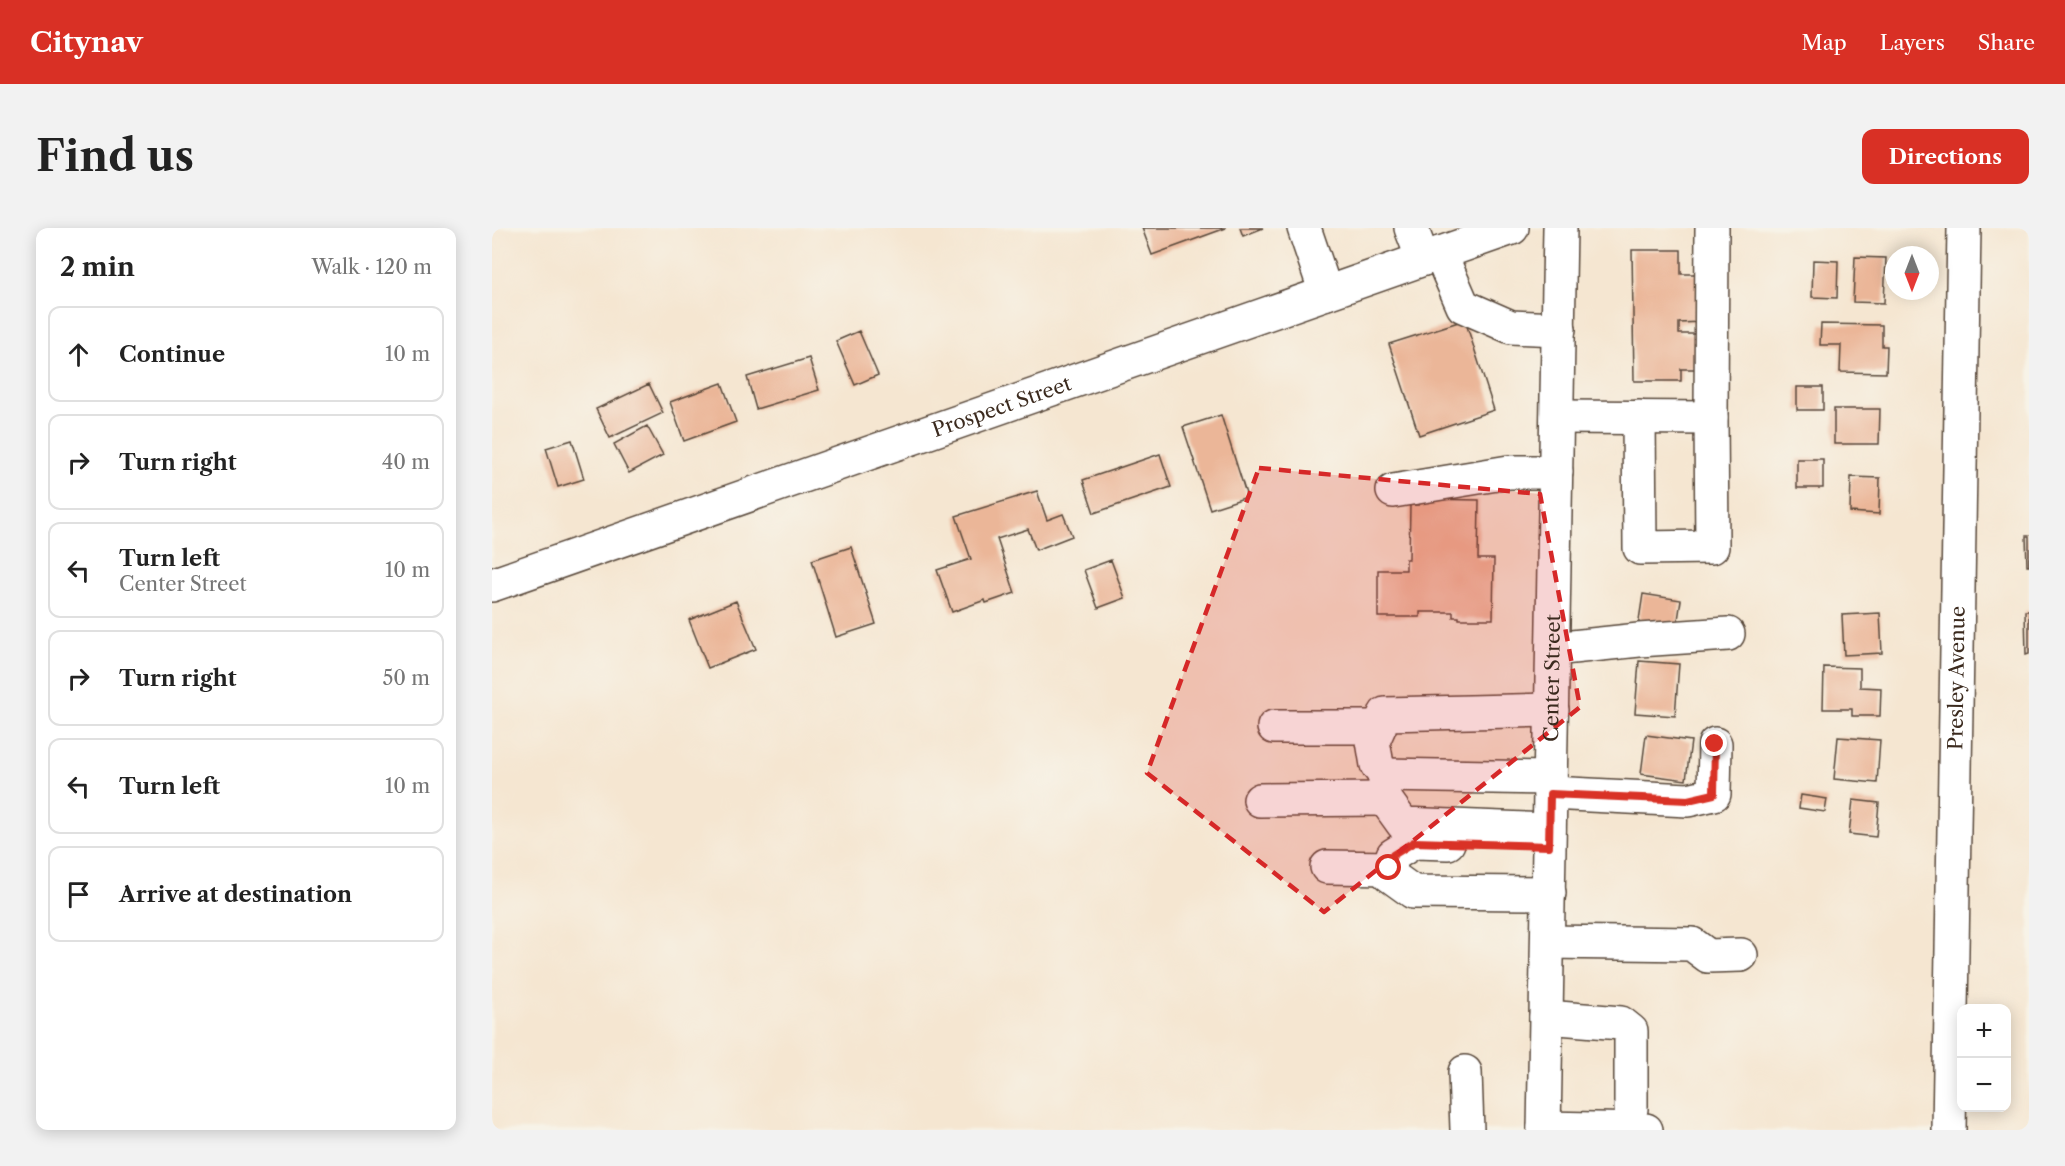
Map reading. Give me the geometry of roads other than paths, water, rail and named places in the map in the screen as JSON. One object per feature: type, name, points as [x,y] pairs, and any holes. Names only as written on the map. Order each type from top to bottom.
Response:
[{"type":"street","points":[[1304,228],[1326,293]]},
{"type":"street","points":[[1412,228],[1463,306],[1511,327],[1558,328]]},
{"type":"street","name":"Center Street","points":[[1544,1129],[1560,228]]},
{"type":"street","points":[[1639,417],[1640,548],[1712,548],[1712,228]]},
{"type":"street","name":"Presley Avenue","points":[[1949,1130],[1964,228]]},
{"type":"street","name":"Prospect Street","points":[[492,585],[1432,256],[1499,230]]},
{"type":"street","points":[[1557,417],[1711,418]]},
{"type":"street","points":[[1393,490],[1509,471],[1556,471]]},
{"type":"street","points":[[1553,649],[1728,634]]},
{"type":"street","points":[[1549,838],[1402,824],[1377,765],[1372,741],[1385,714],[1552,710]]},
{"type":"street","points":[[1274,727],[1379,727]]},
{"type":"street","points":[[1260,800],[1385,787],[1550,786],[1688,800],[1714,794],[1715,744]]},
{"type":"street","points":[[1549,838],[1414,842],[1393,855],[1388,874],[1413,892],[1549,893]]},
{"type":"street","points":[[1327,867],[1389,868]]},
{"type":"street","points":[[1548,942],[1692,944],[1708,956],[1741,956]]},
{"type":"street","points":[[1544,1129],[1639,1119],[1631,1031],[1621,1023],[1546,1017]]},
{"type":"street","points":[[1465,1072],[1467,1130]]}]
